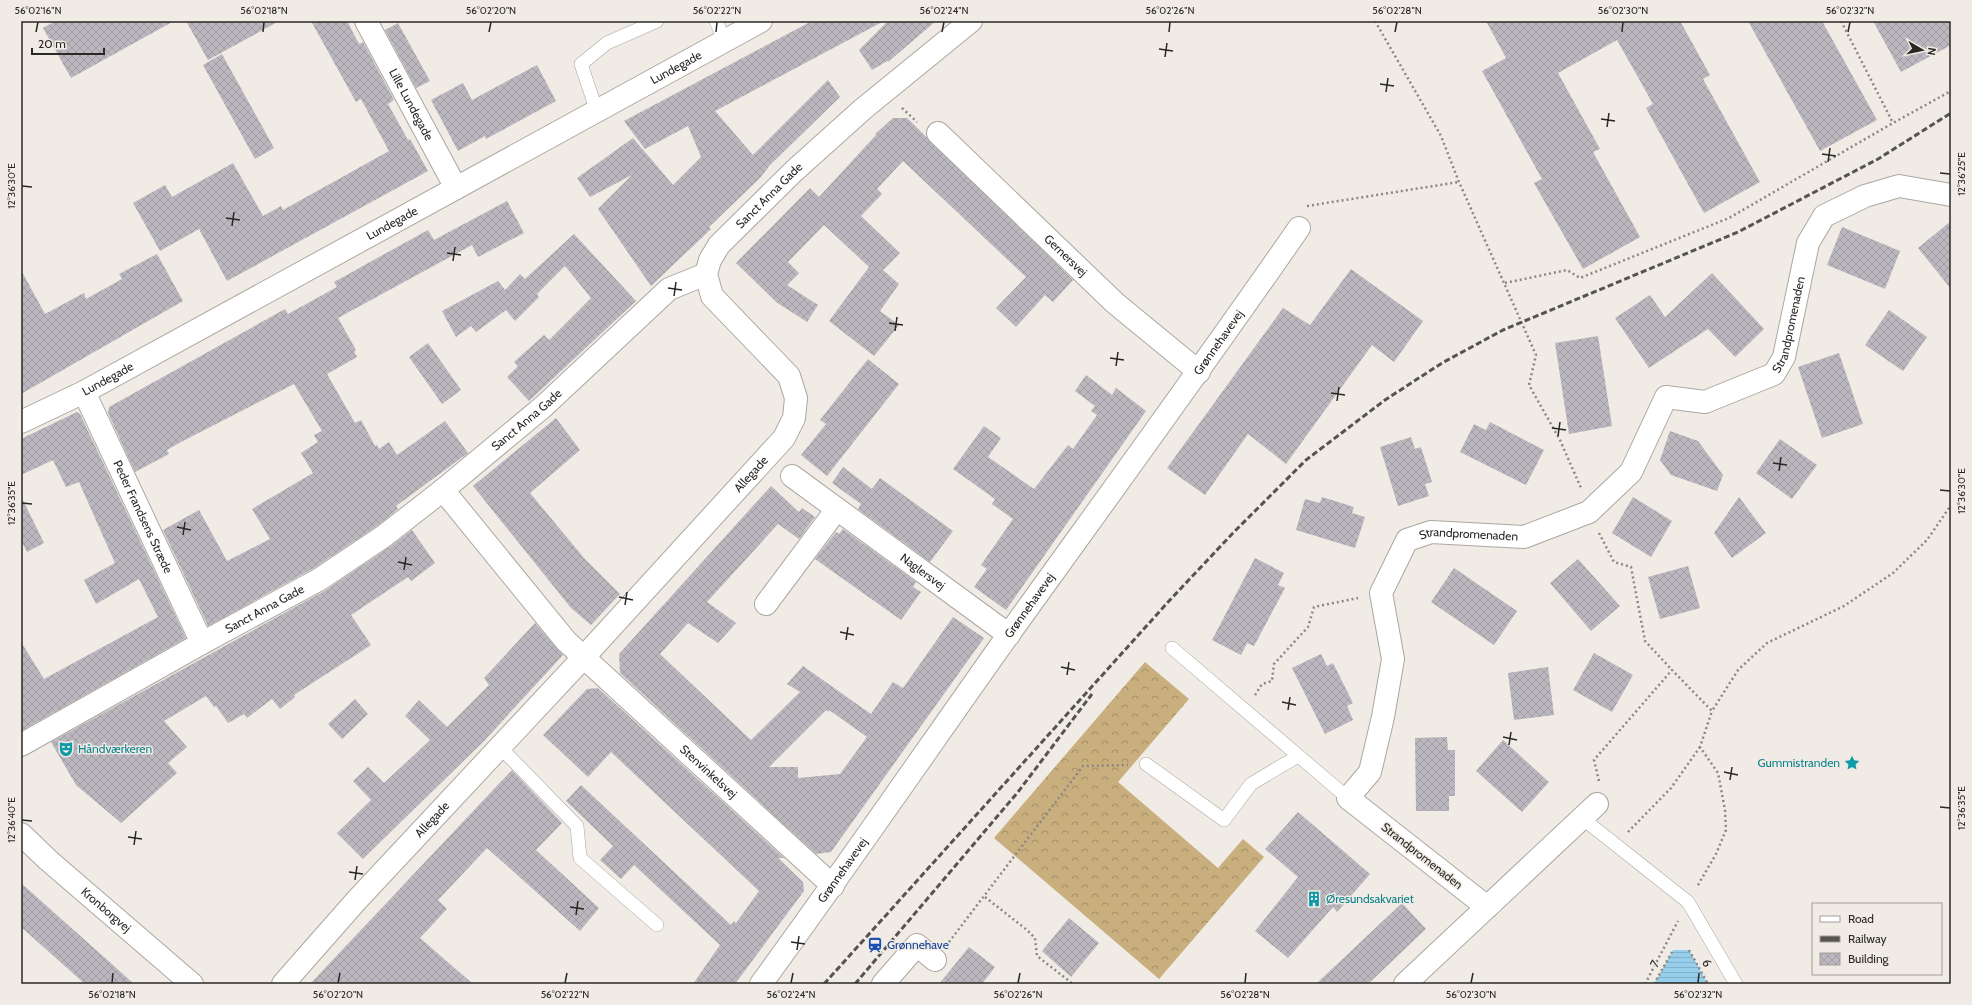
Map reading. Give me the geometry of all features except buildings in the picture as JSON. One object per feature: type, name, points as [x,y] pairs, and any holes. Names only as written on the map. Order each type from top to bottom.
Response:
[{"type":"street","name":"Lille Lundegade","points":[[366,21],[456,188]]},
{"type":"street","name":"Lundegade","points":[[21,422],[84,392],[762,21]]},
{"type":"street","name":"Sanct Anna Gade","points":[[21,746],[202,643],[320,580],[384,536],[443,490],[544,406],[669,289],[706,274],[710,260],[719,245],[794,171],[884,92],[971,21]]},
{"type":"street","name":"Gernersvej","points":[[938,133],[1115,303],[1199,372]]},
{"type":"street","name":"Strandpromenaden","points":[[1381,593],[1407,540],[1430,532],[1524,537],[1589,512],[1631,472],[1666,397],[1705,402],[1774,374],[1784,357],[1808,243],[1824,216],[1865,196],[1899,186],[1951,195]]},
{"type":"street","name":"Grønnehavevej","points":[[761,984],[833,886],[1009,635],[1199,372],[1299,228]]},
{"type":"street","name":"Allegade","points":[[288,982],[362,896],[583,658],[784,438],[794,418],[796,398],[789,376],[712,296],[706,274]]},
{"type":"street","name":"Peder Frandsens Stræde","points":[[84,392],[202,643]]},
{"type":"street","name":"Naglersvej","points":[[792,476],[1009,635]]},
{"type":"street","points":[[443,490],[566,641],[583,658]]},
{"type":"street","points":[[766,604],[837,509]]},
{"type":"street","points":[[1348,798],[1370,772],[1383,717],[1393,659],[1381,593]]},
{"type":"street","name":"Stenvinkelsvej","points":[[583,658],[833,886]]},
{"type":"street","name":"Strandpromenaden","points":[[1348,798],[1487,907]]},
{"type":"street","points":[[1405,984],[1590,811]]},
{"type":"street","name":"Kronborgvej","points":[[21,834],[48,860],[192,984]]},
{"type":"street","points":[[883,984],[917,945],[935,960]]},
{"type":"lane","points":[[598,112],[581,64],[607,43],[657,21]]},
{"type":"lane","points":[[716,21],[725,41]]},
{"type":"lane","points":[[1172,648],[1348,798]]},
{"type":"lane","points":[[500,747],[577,826],[580,858],[657,925]]},
{"type":"lane","points":[[1146,764],[1224,820],[1251,784],[1298,756]]},
{"type":"lane","points":[[1590,811],[1616,844],[1688,902],[1736,984]]},
{"type":"path","points":[[1375,21],[1442,136],[1459,182],[1536,355],[1529,386],[1574,468],[1589,512],[1614,562],[1631,567],[1645,641],[1712,711]]},
{"type":"path","points":[[1841,21],[1893,122]]},
{"type":"path","points":[[1505,284],[1567,270],[1580,278],[1728,218],[1893,122],[1951,91]]},
{"type":"path","points":[[884,92],[927,130],[938,133]]},
{"type":"path","points":[[1299,228],[1295,208],[1459,182]]},
{"type":"path","points":[[1616,844],[1671,788],[1700,747],[1712,711],[1738,670],[1766,643],[1844,606],[1893,573],[1927,540],[1951,505]]},
{"type":"path","points":[[1245,711],[1262,684],[1272,681],[1274,664],[1308,627],[1314,607],[1381,593]]},
{"type":"path","points":[[1590,811],[1600,789],[1594,760],[1672,670]]},
{"type":"path","points":[[1644,984],[1688,902],[1716,854],[1726,830],[1725,810],[1718,774],[1700,747]]},
{"type":"path","points":[[935,960],[985,897],[1083,766],[1146,764]]},
{"type":"path","points":[[985,897],[1028,930],[1035,938],[1037,956],[1073,984]]},
{"type":"path","name":"6","points":[[1689,950],[1708,984]]},
{"type":"path","name":"7","points":[[1654,984],[1672,952]]},
{"type":"green space","points":[[1145,662],[1189,699],[1118,782],[1218,868],[1243,839],[1264,857],[1159,979],[994,838]]},
{"type":"water","points":[[1673,950],[1689,950],[1708,984],[1654,984]]},
{"type":"railway","points":[[824,984],[1169,601],[1233,533],[1306,460],[1385,400],[1442,363],[1503,330],[1738,232],[1878,159],[1951,113]]},
{"type":"railway","points":[[855,984],[1018,792],[1092,694]]},
{"type":"place","name":"Håndværkeren","points":[[66,749]]},
{"type":"place","name":"Gummistranden","points":[[1852,763]]},
{"type":"place","name":"Øresundsakvariet","points":[[1314,899]]},
{"type":"place","name":"Grønnehave","points":[[875,945]]}]
